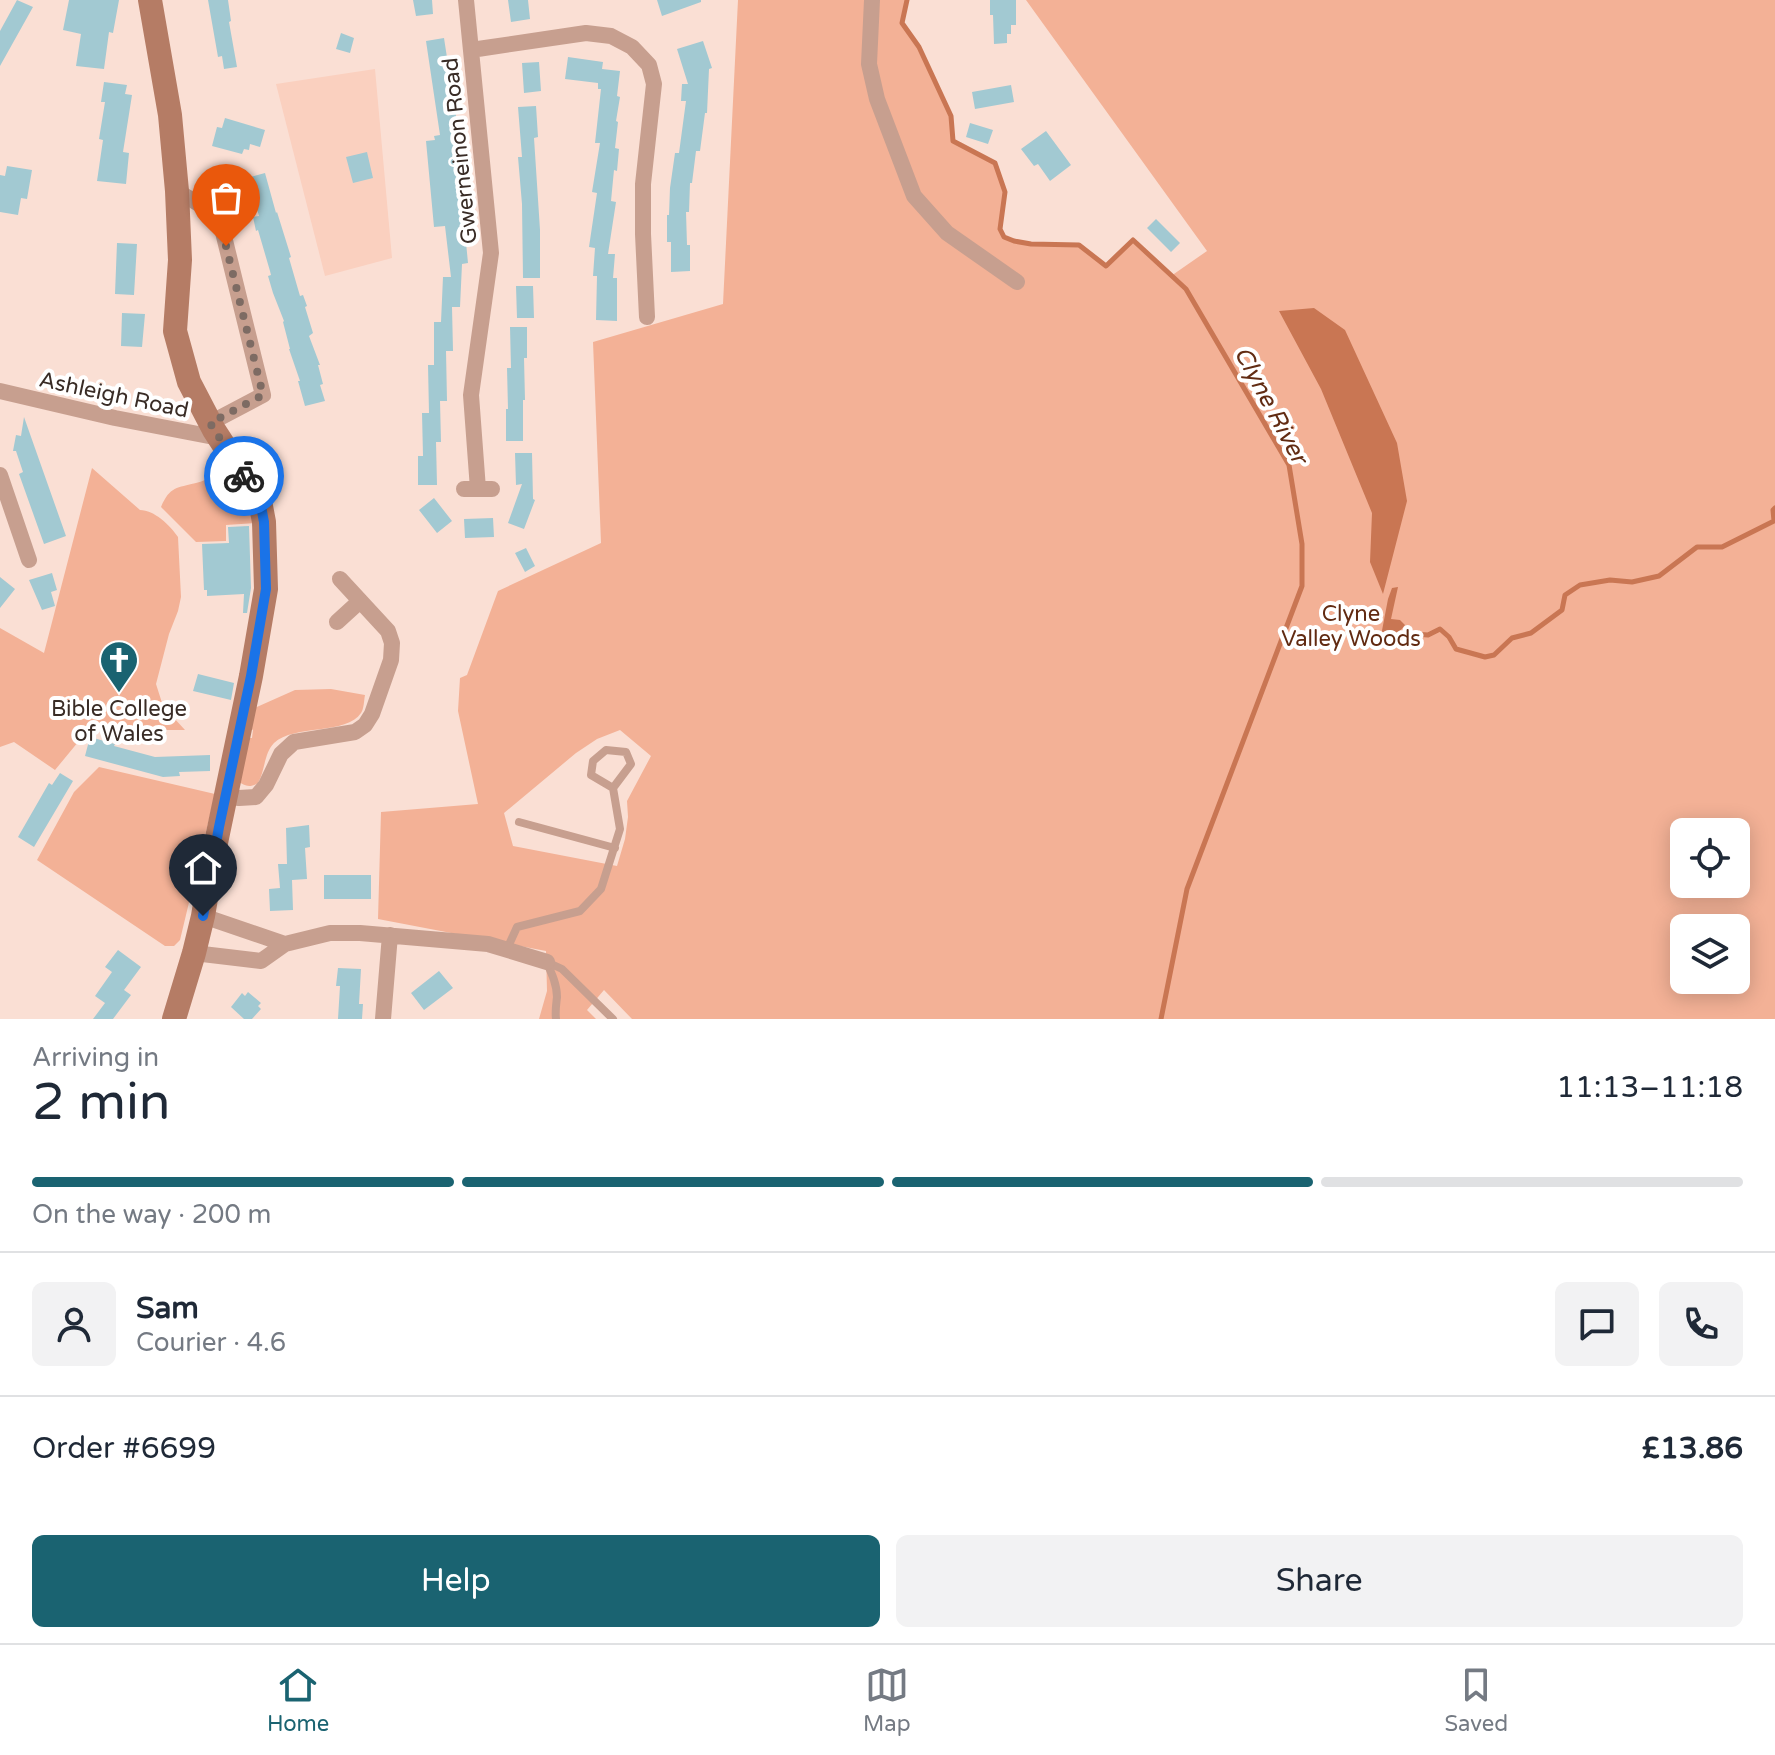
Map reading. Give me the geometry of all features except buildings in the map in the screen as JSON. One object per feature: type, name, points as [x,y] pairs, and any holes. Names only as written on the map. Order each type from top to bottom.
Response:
[{"type":"main road","points":[[150,0],[170,115],[177,191],[180,260],[175,331],[189,382],[215,431],[260,501],[266,576],[251,676],[203,916],[174,1019]]},
{"type":"street","name":"Gwerneinon Road","points":[[466,0],[491,253],[471,395],[478,489]]},
{"type":"street","points":[[872,0],[869,64],[877,99],[914,196],[947,233],[1017,282]]},
{"type":"street","points":[[471,50],[586,33],[611,36],[632,47],[649,65],[654,84],[643,184],[643,234],[654,294],[647,317]]},
{"type":"street","points":[[177,191],[219,216],[263,395],[215,431]]},
{"type":"street","name":"Ashleigh Road","points":[[0,393],[115,418],[215,431]]},
{"type":"street","points":[[0,475],[29,560]]},
{"type":"street","points":[[225,796],[256,797],[266,785],[281,754],[294,742],[355,732],[365,725],[372,714],[391,660],[392,643],[388,631],[340,579]]},
{"type":"street","points":[[337,622],[360,601]]},
{"type":"street","points":[[203,916],[285,944]]},
{"type":"street","points":[[194,953],[261,961],[285,944],[330,933],[360,933],[488,944],[547,962]]},
{"type":"street","points":[[383,1019],[390,935]]},
{"type":"lane","points":[[507,949],[517,927],[580,911],[601,889],[620,829],[613,788],[631,764],[626,752],[606,750],[593,761],[591,775],[613,788]]},
{"type":"lane","points":[[519,822],[615,848]]},
{"type":"lane","points":[[547,962],[556,983],[556,1019]]},
{"type":"lane","points":[[547,962],[562,969],[613,1019]]},
{"type":"shaded area","points":[[375,69],[392,258],[325,276],[276,84]]},
{"type":"shaded area","points":[[1314,308],[1345,330],[1397,443],[1407,501],[1383,594],[1370,562],[1372,513],[1321,389],[1279,311]]},
{"type":"shaded area","points":[[1398,587],[1391,619],[1400,620],[1405,625],[1383,645],[1380,641],[1388,599],[1392,588]]},
{"type":"green space","name":"Clyne Valley Woods","points":[[738,0],[907,0],[902,23],[919,47],[951,116],[953,141],[995,163],[1005,192],[1000,229],[1004,237],[1031,244],[1079,245],[1106,265],[1133,240],[1171,276],[1207,251],[1026,0],[1775,0],[1775,1019],[632,1019],[604,990],[587,1010],[596,1019],[539,1019],[547,991],[546,951],[378,919],[381,812],[478,804],[458,711],[460,678],[467,675],[498,591],[601,543],[593,342],[723,304]],"holes":[[[620,730],[651,756],[627,801],[625,839],[617,866],[513,846],[504,813],[597,739]]]},
{"type":"green space","points":[[232,467],[257,523],[226,525],[226,541],[196,542],[161,507],[175,489],[205,480]]},
{"type":"green space","points":[[92,468],[140,510],[161,519],[178,537],[181,597],[156,684],[163,706],[185,730],[88,730],[55,770],[14,742],[0,747],[0,628],[44,653]]},
{"type":"green space","points":[[331,689],[365,695],[361,713],[344,724],[283,737],[271,747],[258,783],[247,786],[238,781],[246,738],[252,738],[250,710],[295,690]]},
{"type":"green space","points":[[99,767],[215,794],[180,940],[174,946],[165,946],[37,860],[74,792]]},
{"type":"waterway","name":"Clyne River","points":[[907,0],[902,23],[919,47],[951,116],[953,141],[995,163],[1005,192],[1000,229],[1004,237],[1031,244],[1079,245],[1106,266],[1133,240],[1186,289],[1289,465],[1302,544],[1302,586],[1187,889],[1161,1019]]},
{"type":"waterway","points":[[1400,633],[1428,635],[1440,629],[1456,649],[1485,657],[1494,655],[1512,638],[1531,633],[1562,610],[1565,595],[1580,585],[1610,580],[1632,582],[1659,576],[1697,547],[1722,547],[1774,521],[1775,508]]},
{"type":"way so far","points":[[226,246],[263,395],[210,423],[244,476]]},
{"type":"place","name":"Bible College of Wales","points":[[119,694]]},
{"type":"route","points":[[203,916],[266,589],[264,522],[260,501],[244,476]]}]
